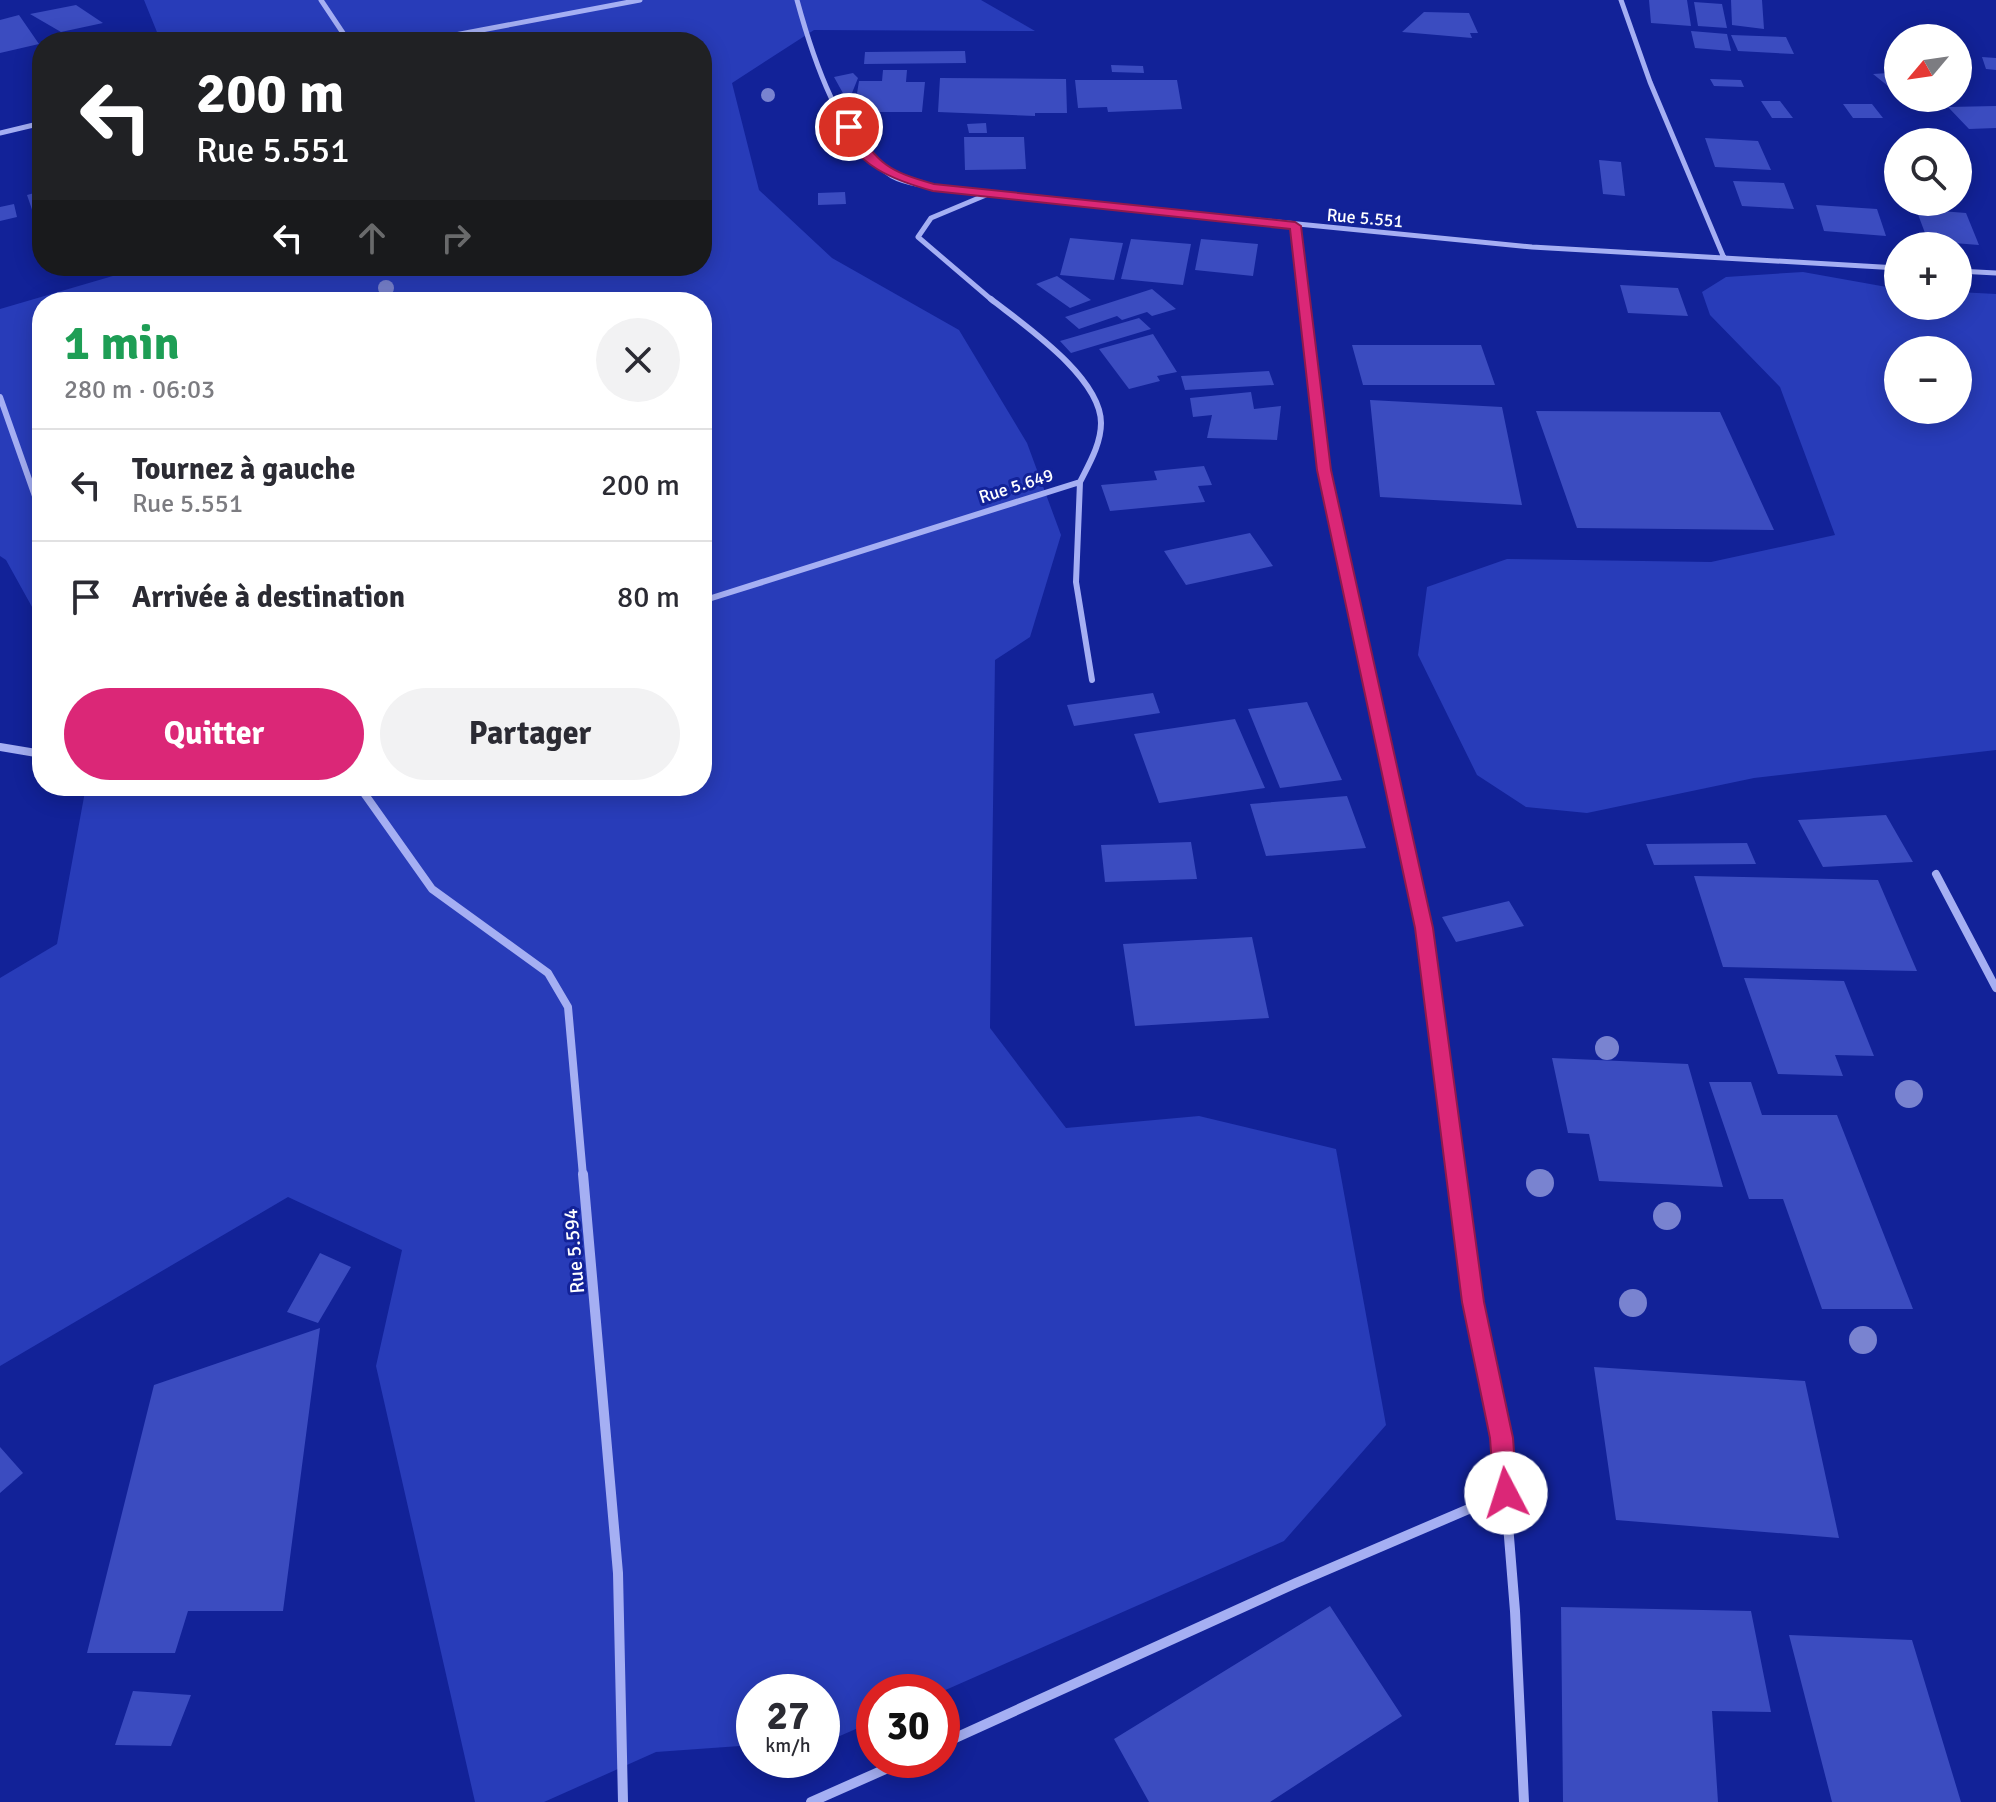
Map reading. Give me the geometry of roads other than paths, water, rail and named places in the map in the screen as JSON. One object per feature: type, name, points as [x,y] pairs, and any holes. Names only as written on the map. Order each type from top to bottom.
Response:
[{"type":"street","points":[[321,0],[342,32]]},
{"type":"street","points":[[471,32],[640,0]]},
{"type":"street","name":"Rue 5.551","points":[[797,0],[834,101],[865,153],[892,176],[933,188],[1532,247],[1884,267]]},
{"type":"street","points":[[1621,0],[1650,82],[1724,258]]},
{"type":"street","points":[[0,133],[32,125]]},
{"type":"street","name":"Rue 5.649","points":[[712,598],[1080,482],[1096,449],[1101,414],[1087,385],[1001,306],[934,257],[918,237],[931,218],[990,194]]},
{"type":"street","points":[[1295,226],[1324,470],[1424,928],[1473,1302],[1501,1438],[1524,1802]]},
{"type":"street","points":[[1972,272],[1996,273]]},
{"type":"street","points":[[0,397],[32,488]]},
{"type":"street","points":[[1080,482],[1076,582],[1092,680]]},
{"type":"street","points":[[0,747],[32,752]]},
{"type":"street","name":"Rue 5.594","points":[[366,796],[432,889],[548,973],[568,1007],[618,1573],[623,1802]]},
{"type":"street","points":[[1936,874],[1996,988]]},
{"type":"street","points":[[960,1736],[1296,1583],[1506,1493]]},
{"type":"street","points":[[811,1802],[865,1778]]}]
